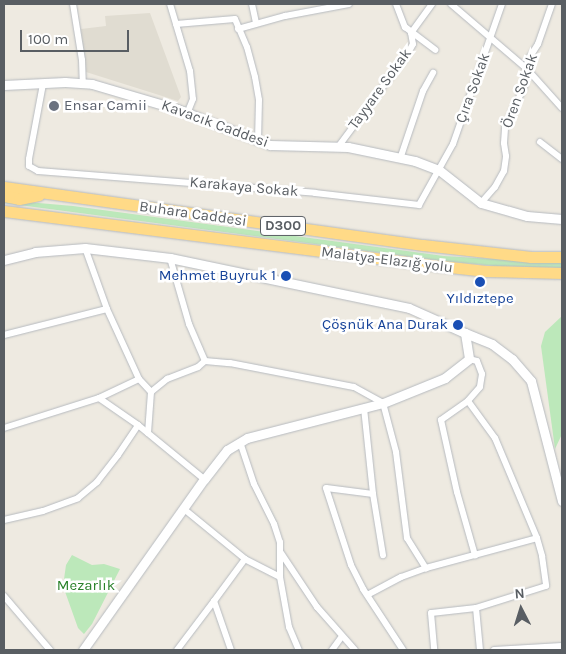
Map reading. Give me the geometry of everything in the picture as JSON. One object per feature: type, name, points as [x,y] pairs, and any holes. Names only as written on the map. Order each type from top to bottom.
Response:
[{"type":"highway","name":"Buhara Caddesi","points":[[4,187],[423,245],[530,257],[562,258]]},
{"type":"highway","points":[[4,196],[19,199],[50,194]]},
{"type":"highway","name":"Malatya-Elazığ yolu","points":[[4,211],[394,261],[486,271],[562,273]]},
{"type":"street","points":[[73,4],[82,60],[83,83]]},
{"type":"street","points":[[170,4],[190,71],[193,99],[187,114]]},
{"type":"street","points":[[252,4],[256,23]]},
{"type":"street","points":[[238,29],[256,23],[349,4]]},
{"type":"street","points":[[396,4],[405,27],[435,50]]},
{"type":"street","name":"Tayyare Sokak","points":[[338,147],[408,53],[413,44],[411,33],[432,4]]},
{"type":"street","points":[[452,4],[528,69],[562,108]]},
{"type":"street","name":"Çıra Sokak","points":[[439,170],[453,144],[502,4]]},
{"type":"street","name":"Ören Sokak","points":[[481,203],[498,182],[504,171],[506,156],[504,143],[505,127],[524,87],[528,60],[538,44],[550,5]]},
{"type":"street","points":[[176,24],[234,20],[247,46],[255,77],[259,100],[258,141]]},
{"type":"street","points":[[400,159],[423,91],[433,73]]},
{"type":"street","name":"Kavacık Caddesi","points":[[4,85],[83,83],[151,101],[258,141],[282,146],[338,147],[365,150],[415,161],[439,170],[481,203],[527,216],[562,220]]},
{"type":"street","name":"Karakaya Sokak","points":[[43,84],[29,166],[38,171],[315,193],[419,205],[439,170]]},
{"type":"street","points":[[540,142],[562,159]]},
{"type":"street","points":[[85,248],[107,309],[139,379],[152,392]]},
{"type":"street","points":[[4,260],[35,252],[85,248],[170,258],[409,308],[492,344],[512,359],[531,381],[562,501]]},
{"type":"street","points":[[170,258],[189,324],[205,361]]},
{"type":"street","points":[[4,336],[107,309]]},
{"type":"street","points":[[465,333],[469,359]]},
{"type":"street","points":[[83,650],[204,479],[227,450],[247,438],[383,403],[445,378],[469,359],[477,360],[482,374],[480,387],[468,401],[441,420],[457,492],[475,555]]},
{"type":"street","points":[[148,433],[152,392],[167,379],[198,367],[205,361],[354,387],[383,403],[396,452],[407,538],[426,568]]},
{"type":"street","points":[[4,428],[99,398],[139,379]]},
{"type":"street","points":[[99,398],[138,425],[204,479]]},
{"type":"street","points":[[434,650],[431,613],[476,608],[546,586],[542,556],[537,538],[495,438],[468,401]]},
{"type":"street","points":[[364,408],[372,494],[383,554]]},
{"type":"street","points":[[4,520],[43,511],[78,498],[97,482],[138,425]]},
{"type":"street","points":[[240,442],[254,484],[274,524],[281,553],[281,592],[289,627],[299,650]]},
{"type":"street","points":[[372,494],[326,488],[351,565],[367,595],[403,650]]},
{"type":"street","points":[[184,509],[245,558],[280,577]]},
{"type":"street","points":[[367,595],[401,576],[537,538]]},
{"type":"street","points":[[281,553],[316,607],[355,650]]},
{"type":"street","points":[[177,650],[245,558]]},
{"type":"street","points":[[4,596],[50,650]]},
{"type":"street","points":[[214,601],[231,650]]},
{"type":"street","points":[[476,608],[480,650]]},
{"type":"street","points":[[332,650],[342,636]]},
{"type":"street","points":[[494,650],[562,646]]},
{"type":"shaded area","points":[[150,13],[181,97],[178,101],[86,72],[81,29],[106,26],[105,16]]},
{"type":"green space","points":[[4,200],[73,206],[444,256],[562,263],[562,268],[496,266],[443,261],[4,203]]},
{"type":"green space","points":[[562,316],[562,434],[555,449],[541,346],[545,332]]},
{"type":"green space","name":"Mezarlık","points":[[72,555],[92,565],[104,564],[120,569],[92,624],[84,634],[78,628],[63,586],[66,565]]},
{"type":"place","name":"Ensar Camii","points":[[54,106]]},
{"type":"place","name":"Mehmet Buyruk 1","points":[[286,276]]},
{"type":"place","name":"Yıldıztepe","points":[[480,282]]},
{"type":"place","name":"Çöşnük Ana Durak","points":[[458,325]]}]
